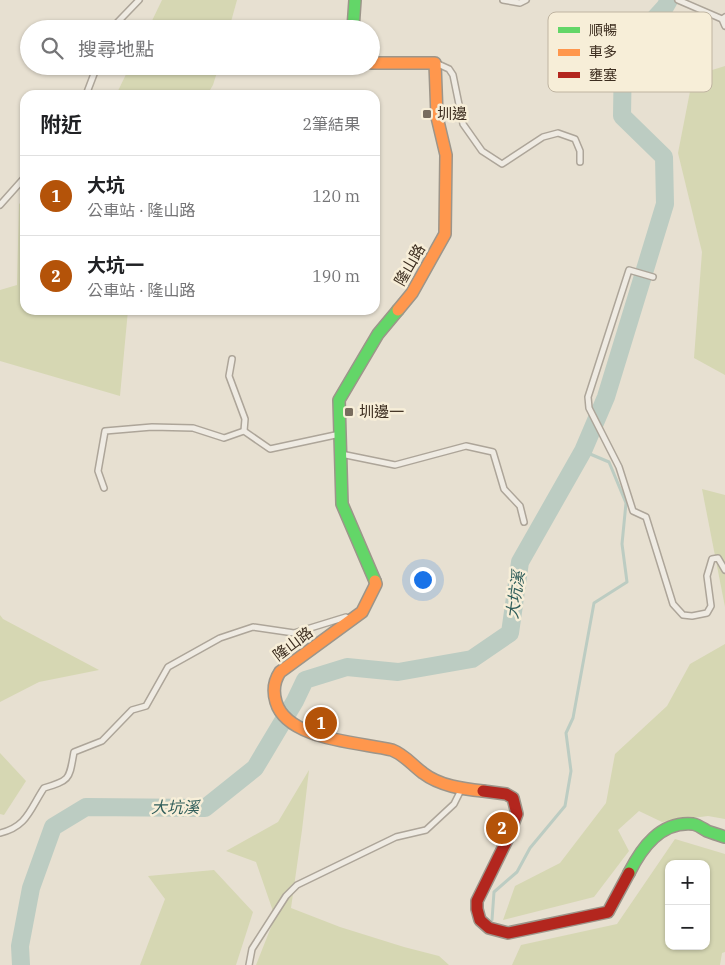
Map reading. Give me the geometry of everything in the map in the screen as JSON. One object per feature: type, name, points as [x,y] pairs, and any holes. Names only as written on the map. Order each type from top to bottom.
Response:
[{"type":"street","points":[[354,20],[355,0]]},
{"type":"street","points":[[380,63],[435,63]]},
{"type":"street","name":"隆山路","points":[[435,63],[437,117],[446,155],[444,234],[412,293],[378,334],[339,400],[342,504],[376,584],[362,612],[277,675],[274,684],[274,700],[283,718],[306,730],[335,739],[393,750],[409,758],[425,774],[450,786],[506,794],[513,798],[518,814],[477,901],[476,912],[483,925],[494,931],[508,933],[608,912],[618,899],[640,851],[661,831],[674,824],[695,824],[725,837]]},
{"type":"lane","points":[[120,20],[139,0]]},
{"type":"lane","points":[[503,0],[520,3],[526,0]]},
{"type":"lane","points":[[678,0],[707,12]]},
{"type":"lane","points":[[712,14],[724,18],[725,26]]},
{"type":"lane","points":[[435,63],[449,69],[453,75],[463,124],[482,151],[502,164],[543,137],[558,133],[575,139],[580,151],[580,162]]},
{"type":"lane","points":[[88,90],[94,75]]},
{"type":"lane","points":[[0,205],[20,183]]},
{"type":"lane","points":[[653,277],[629,270],[588,397],[589,408],[619,467],[633,511],[646,517],[673,604],[683,615],[692,616],[707,613],[711,606],[707,576],[712,559],[718,558],[725,570]]},
{"type":"lane","points":[[232,359],[229,376],[244,419],[244,431]]},
{"type":"lane","points":[[104,488],[98,471],[105,431],[152,427],[193,428],[224,438],[244,431]]},
{"type":"lane","points":[[244,431],[270,449],[341,434]]},
{"type":"lane","points":[[341,454],[395,465],[466,446],[493,452],[504,489],[520,506],[524,522]]},
{"type":"lane","points":[[0,833],[12,830],[23,823],[44,788],[63,782],[70,775],[74,752],[102,741],[132,710],[146,706],[168,667],[220,638],[253,627],[294,633],[362,612]]},
{"type":"lane","points":[[250,965],[252,949],[286,896],[297,885],[396,837],[426,830],[454,804],[463,788]]},
{"type":"green space","points":[[162,0],[237,0],[231,20],[152,20]]},
{"type":"green space","points":[[725,66],[725,375],[694,358],[702,252],[678,153],[690,92],[712,92],[712,70]]},
{"type":"green space","points":[[126,75],[216,75],[210,90],[118,90]]},
{"type":"green space","points":[[19,204],[20,315],[128,315],[120,396],[0,361],[0,290],[17,285]]},
{"type":"green space","points":[[702,489],[725,495],[725,607]]},
{"type":"green space","points":[[0,615],[3,619],[99,670],[39,682],[0,702]]},
{"type":"green space","points":[[725,644],[725,819],[708,816],[662,822],[639,811],[618,830],[629,851],[594,897],[503,920],[515,886],[560,863],[606,803],[615,754],[667,706],[690,664]]},
{"type":"green space","points":[[0,753],[26,781],[4,815],[0,814]]},
{"type":"green space","points":[[309,770],[291,908],[340,927],[439,956],[449,965],[256,965],[275,917],[256,862],[226,851],[278,822]]},
{"type":"green space","points":[[675,839],[725,854],[725,952],[722,953],[720,965],[512,965],[521,945],[617,924]]},
{"type":"green space","points":[[214,870],[253,912],[236,965],[140,965],[165,899],[148,876]]},
{"type":"waterway","name":"大坑溪","points":[[660,12],[669,0]]},
{"type":"waterway","name":"大坑溪","points":[[21,965],[20,946],[31,888],[53,827],[86,807],[205,808],[255,768],[295,701],[305,680],[347,667],[398,672],[472,659],[510,633],[520,562],[583,451],[606,397],[665,204],[664,157],[622,116],[622,92]]},
{"type":"waterway","points":[[492,920],[494,892],[517,872],[530,848],[565,806],[571,771],[566,733],[573,718],[594,603],[627,582],[622,544],[626,503],[609,462],[583,451]]},
{"type":"traffic: fast","points":[[354,20],[355,0]]},
{"type":"traffic: fast","points":[[375,581],[342,504],[339,400],[378,334],[398,310]]},
{"type":"traffic: fast","points":[[629,873],[647,845],[662,831],[671,827],[693,824],[725,837]]},
{"type":"traffic: slow","points":[[380,63],[435,63],[437,117],[446,155],[445,234],[412,293],[398,310]]},
{"type":"traffic: slow","points":[[375,581],[376,584],[362,612],[280,672],[276,679],[276,702],[283,715],[294,724],[309,732],[392,750],[437,781],[460,788],[483,791]]},
{"type":"traffic: jam","points":[[483,791],[506,794],[513,798],[517,814],[507,840],[477,901],[480,920],[489,928],[508,933],[608,912],[629,873]]},
{"type":"place","name":"圳邊","points":[[427,114]]},
{"type":"place","name":"圳邊一","points":[[349,412]]},
{"type":"place","name":"大坑","points":[[321,723]]},
{"type":"place","name":"大坑一","points":[[502,828]]}]
